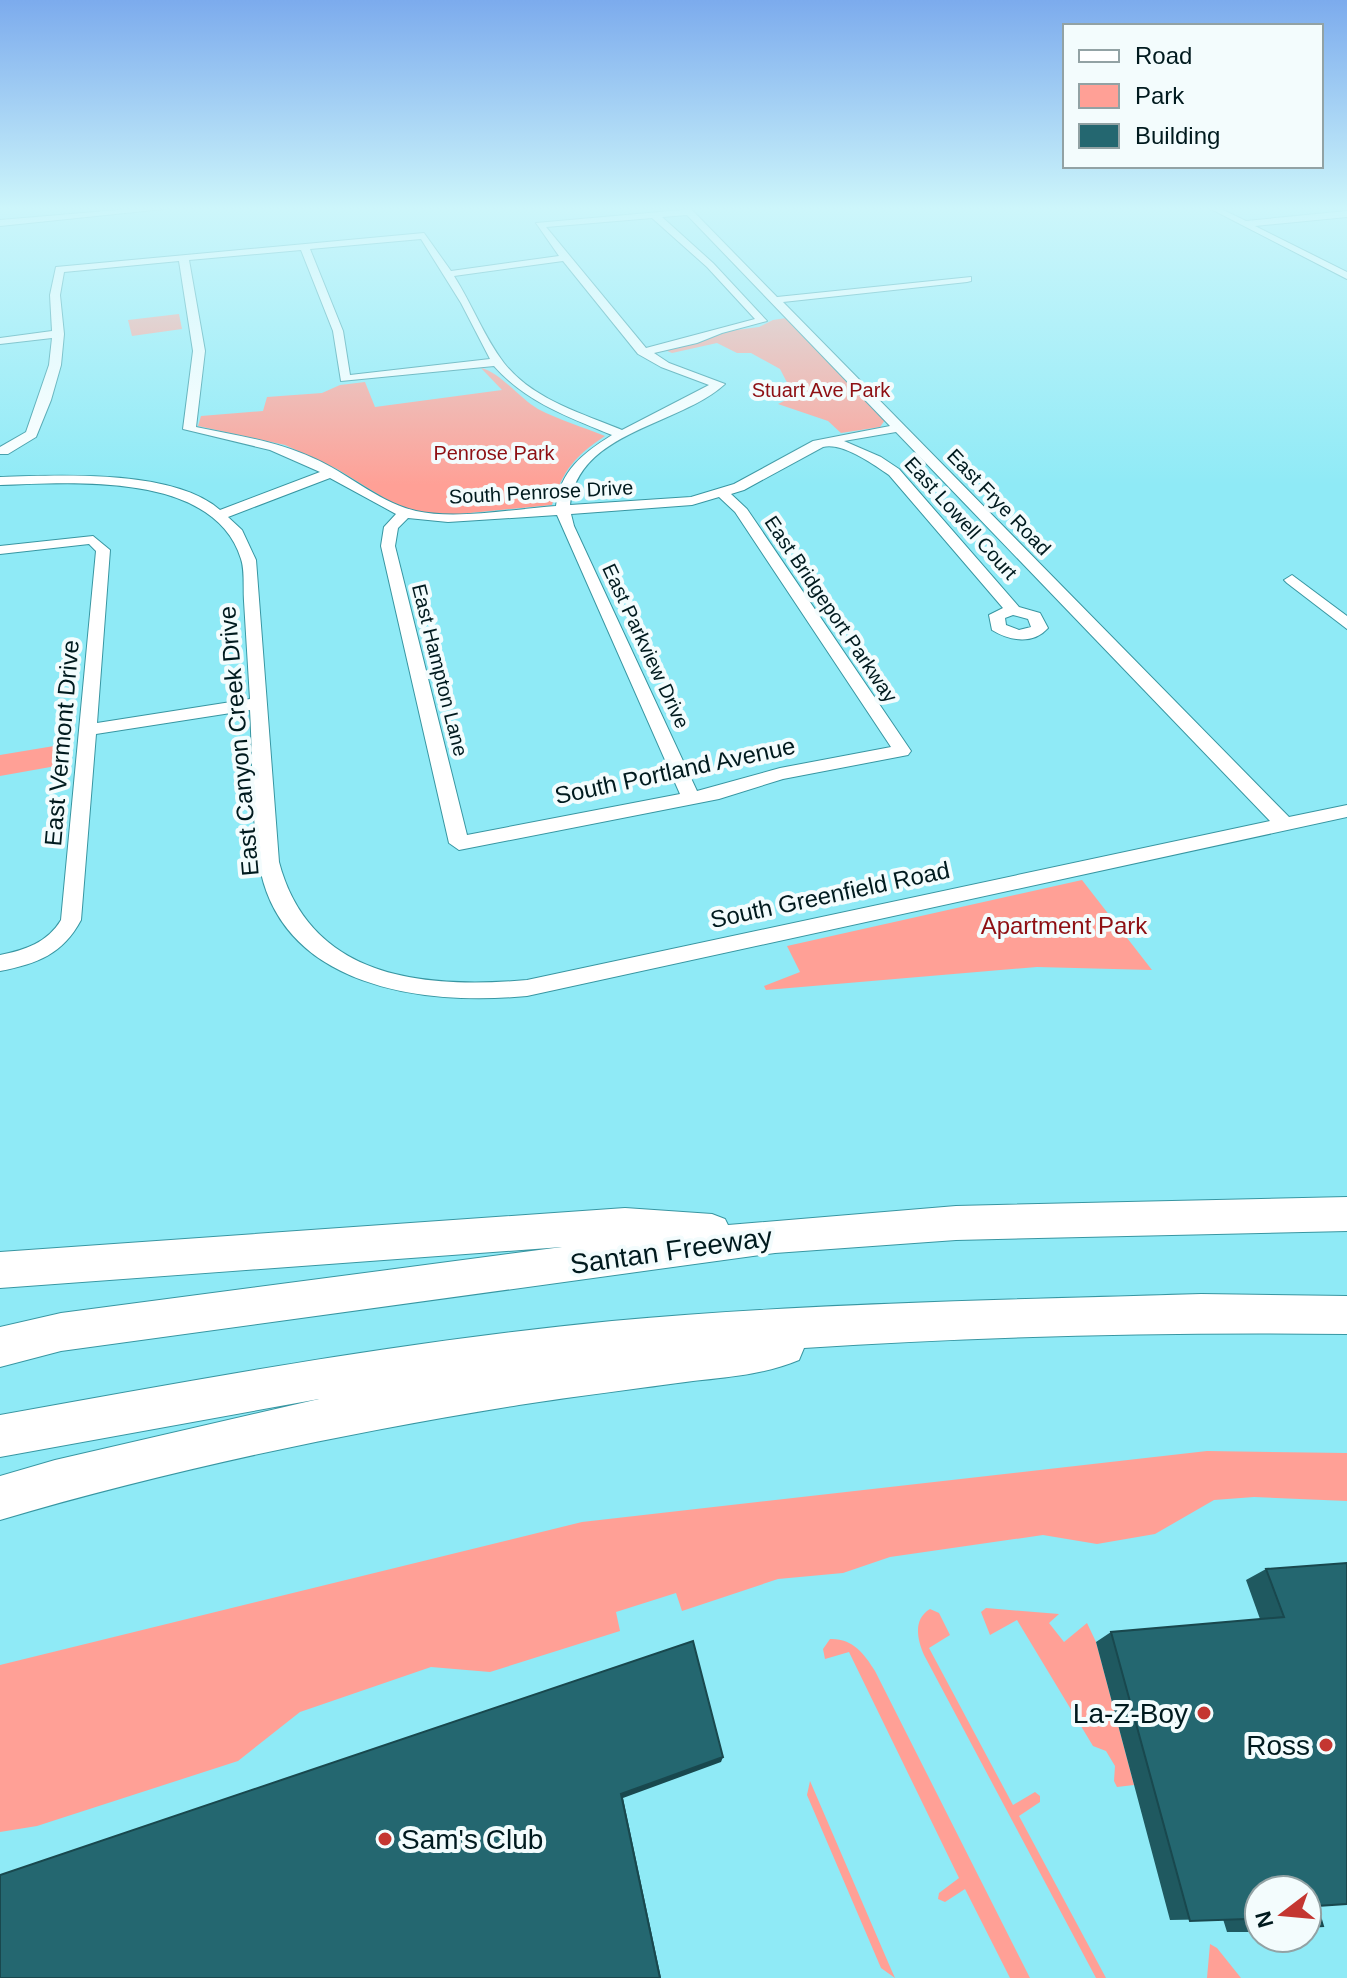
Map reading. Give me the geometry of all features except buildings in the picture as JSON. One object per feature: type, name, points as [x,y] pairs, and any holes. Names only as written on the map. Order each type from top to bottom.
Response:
[{"type":"highway","name":"Santan Freeway","points":[[0,1347],[61,1332],[775,1236],[956,1223],[1347,1214]]},
{"type":"highway","points":[[0,1270],[625,1225],[775,1236]]},
{"type":"highway","points":[[0,1436],[338,1375],[613,1341],[908,1322],[1201,1313],[1347,1315]]},
{"type":"highway","points":[[0,1498],[55,1482],[320,1420],[520,1384],[741,1355],[908,1322]]},
{"type":"street","points":[[3,451],[32,434],[55,365],[58,334],[55,300]]},
{"type":"street","name":"South Penrose Drive","points":[[189,300],[199,342],[189,429],[254,441],[324,470],[405,513],[448,518],[670,504],[722,493],[746,483],[799,452],[830,440],[899,428]]},
{"type":"street","points":[[325,300],[338,331],[345,379],[497,362]]},
{"type":"street","points":[[463,300],[497,362],[513,380],[537,398],[623,435]]},
{"type":"street","points":[[562,511],[565,487],[573,472],[594,451],[719,384],[665,365],[642,352],[601,300]]},
{"type":"street","points":[[642,352],[693,341],[719,330],[762,322],[743,300]]},
{"type":"street","name":"East Frye Road","points":[[774,300],[1284,824]]},
{"type":"street","points":[[0,341],[58,334]]},
{"type":"street","name":"East Lowell Court","points":[[830,440],[876,460],[894,472],[1013,610]]},
{"type":"street","points":[[0,481],[74,479],[119,482],[157,489],[214,513],[324,470]]},
{"type":"street","name":"East Bridgeport Parkway","points":[[722,493],[740,509],[902,751]]},
{"type":"street","name":"East Parkview Drive","points":[[562,511],[691,798]]},
{"type":"street","name":"East Canyon Creek Drive","points":[[214,513],[239,535],[249,560],[269,862],[274,885],[283,906],[327,955]]},
{"type":"street","name":"East Hampton Lane","points":[[405,513],[391,527],[388,546],[459,843]]},
{"type":"street","name":"East Vermont Drive","points":[[0,550],[74,540],[93,540],[103,550],[71,920],[64,935],[50,948],[23,959],[0,963]]},
{"type":"street","points":[[1292,580],[1347,624]]},
{"type":"street","points":[[88,723],[258,696]]},
{"type":"street","name":"South Portland Avenue","points":[[459,843],[691,798],[780,774],[902,751]]},
{"type":"street","name":"South Greenfield Road","points":[[327,955],[386,979],[429,988],[486,993],[527,988],[1347,811]]},
{"type":"green space","points":[[179,314],[182,329],[132,336],[128,320]]},
{"type":"green space","name":"Stuart Ave Park","points":[[786,318],[885,420],[880,427],[841,433],[828,421],[778,404],[794,396],[780,369],[751,353],[737,353],[717,343],[672,353],[665,350],[703,341],[721,332],[759,327]]},
{"type":"green space","name":"Penrose Park","points":[[481,368],[495,375],[538,409],[605,436],[571,465],[552,505],[460,514],[410,514],[337,469],[285,445],[198,426],[201,416],[263,411],[267,397],[322,393],[340,385],[365,382],[375,407],[502,390]]},
{"type":"green space","points":[[60,745],[56,766],[0,776],[0,755]]},
{"type":"green space","name":"Apartment Park","points":[[1082,880],[1152,970],[1037,967],[766,990],[764,986],[800,972],[787,946]]},
{"type":"green space","points":[[1207,1451],[1347,1453],[1347,1501],[1254,1497],[1214,1500],[1155,1534],[1097,1544],[1043,1535],[890,1557],[843,1573],[778,1579],[682,1611],[676,1593],[616,1612],[620,1631],[490,1672],[431,1667],[300,1712],[238,1761],[37,1826],[0,1832],[0,1665],[582,1522]]},
{"type":"green space","points":[[986,1608],[1059,1614],[1049,1623],[1064,1642],[1087,1623],[1096,1642],[1134,1785],[1117,1787],[1114,1781],[1115,1766],[1106,1751],[1093,1746],[1017,1620],[990,1635],[981,1612]]},
{"type":"green space","points":[[930,1609],[939,1613],[950,1635],[929,1648],[1013,1805],[1035,1792],[1040,1796],[1040,1802],[1019,1816],[1106,1978],[1096,1978],[924,1655],[918,1636],[919,1624]]},
{"type":"green space","points":[[830,1639],[845,1641],[857,1648],[875,1671],[1030,1978],[1010,1978],[965,1889],[945,1902],[938,1899],[939,1893],[959,1878],[849,1652],[825,1659],[823,1649]]},
{"type":"green space","points":[[810,1781],[895,1978],[881,1968],[807,1795]]},
{"type":"green space","points":[[1210,1944],[1217,1948],[1241,1978],[1207,1978]]},
{"type":"place","name":"La-Z-Boy","points":[[1204,1713]]},
{"type":"place","name":"Ross","points":[[1326,1745]]},
{"type":"place","name":"Sam's Club","points":[[385,1839]]}]
